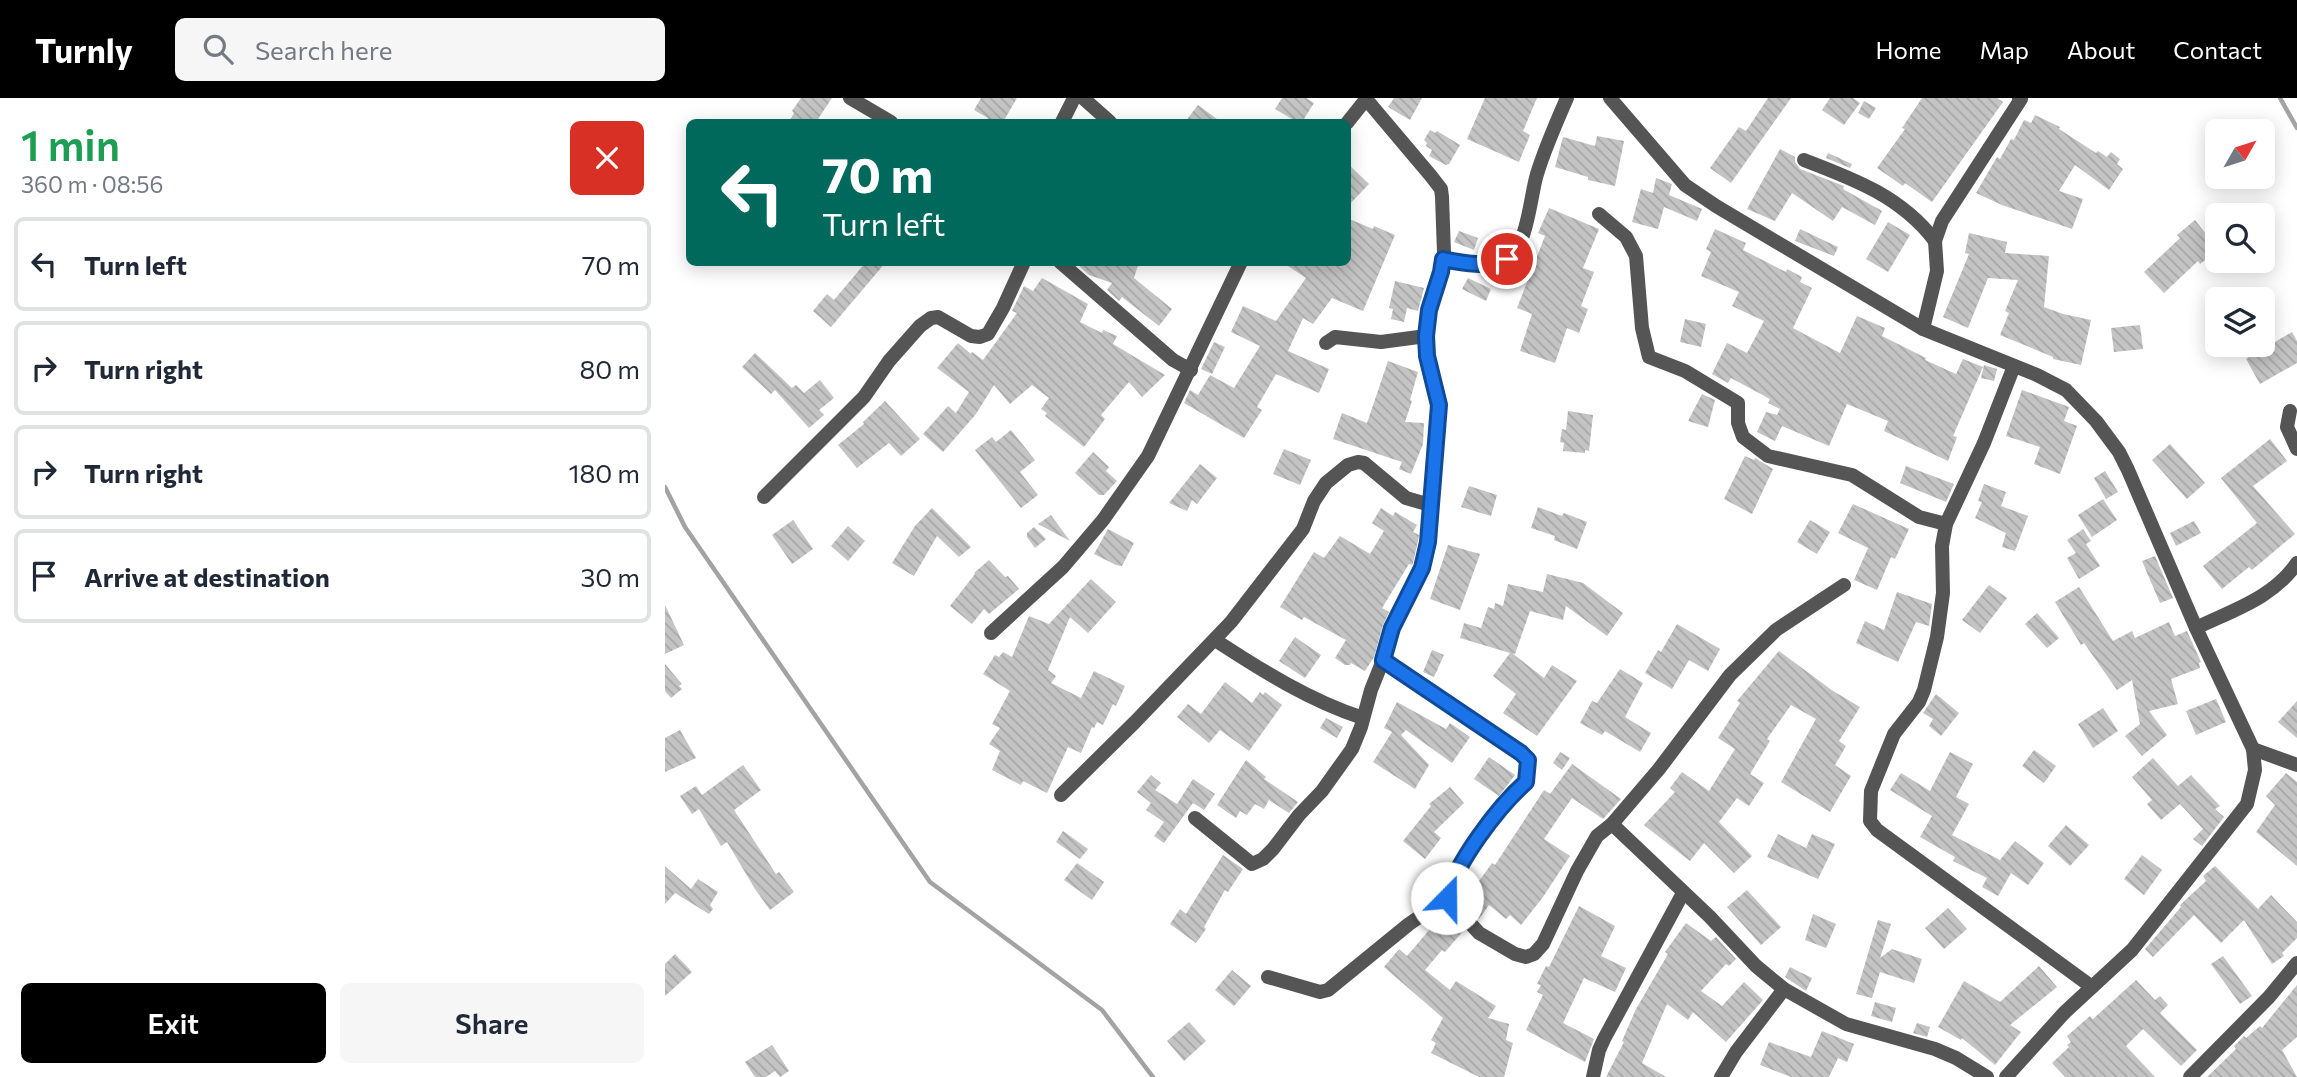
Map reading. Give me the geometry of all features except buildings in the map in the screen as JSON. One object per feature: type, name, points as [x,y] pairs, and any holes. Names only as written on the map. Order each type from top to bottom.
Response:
[{"type":"street","points":[[850,98],[886,119]]},
{"type":"street","points":[[1063,119],[1073,98]]},
{"type":"street","points":[[1083,98],[1107,119]]},
{"type":"street","points":[[1443,259],[1473,265],[1497,263],[1507,259],[1516,249],[1522,236],[1540,164],[1567,98]]},
{"type":"street","points":[[1610,98],[1685,185],[1716,206],[1923,329],[2066,390],[2097,421],[2119,452],[2196,628],[2253,749],[2255,770],[2247,804],[2132,950],[2064,1013],[2006,1077]]},
{"type":"street","points":[[1923,329],[1937,271],[1935,241],[1942,221],[1954,198],[2021,99],[2019,98]]},
{"type":"street","points":[[1195,818],[1249,863],[1254,864],[1273,849],[1322,791],[1352,749],[1392,628],[1422,568],[1428,542],[1439,405],[1427,356],[1426,336],[1429,310],[1443,259],[1441,190],[1366,99],[1350,119]]},
{"type":"street","points":[[1804,160],[1850,178],[1901,206],[1921,222],[1935,241]]},
{"type":"street","points":[[1599,214],[1626,237],[1636,256],[1641,316],[1649,357],[1685,371],[1738,403],[1738,423],[1744,437],[1768,456],[1852,475],[1919,517],[1946,524]]},
{"type":"street","points":[[764,497],[864,397],[889,361],[925,321],[938,317],[971,336],[988,334],[1022,266]]},
{"type":"street","points":[[1065,266],[1173,360],[1191,370]]},
{"type":"street","points":[[991,633],[1063,567],[1103,520],[1148,456],[1239,266]]},
{"type":"street","points":[[1326,343],[1335,337],[1381,342],[1426,336]]},
{"type":"street","points":[[2014,366],[1984,443],[1946,524],[1942,546],[1943,593],[1940,616],[1924,690],[1919,702],[1894,734],[1878,769],[1871,791],[1870,821],[1877,830],[1957,890],[2092,987]]},
{"type":"street","points":[[2290,411],[2287,427],[2297,449]]},
{"type":"street","points":[[1061,794],[1135,722],[1245,605],[1303,529],[1314,501],[1326,483],[1348,465],[1364,463],[1406,498],[1430,505]]},
{"type":"street","points":[[2196,628],[2278,586],[2297,563]]},
{"type":"street","points":[[1447,898],[1479,933],[1515,954],[1526,957],[1534,954],[1543,944],[1577,871],[1597,836],[1612,824],[1659,769],[1730,675],[1776,630],[1845,584]]},
{"type":"street","points":[[1215,639],[1251,664],[1300,691],[1339,710],[1363,718]]},
{"type":"street","points":[[1268,977],[1320,992],[1328,990],[1409,924],[1447,898],[1452,879],[1473,846],[1512,795],[1526,782],[1528,760],[1521,753],[1383,660]]},
{"type":"street","points":[[2253,749],[2297,765]]},
{"type":"street","points":[[1612,824],[1756,966],[1784,989],[1846,1024],[1935,1049],[1987,1077]]},
{"type":"street","points":[[1593,1077],[1604,1039],[1683,892]]},
{"type":"street","points":[[2190,1077],[2269,996],[2297,962]]},
{"type":"street","points":[[1721,1077],[1736,1052],[1784,989]]},
{"type":"waterway","points":[[2280,98],[2297,128]]},
{"type":"waterway","points":[[665,487],[685,527],[930,882],[1102,1010],[1153,1077]]},
{"type":"route","points":[[1447,898],[1452,879],[1473,846],[1512,795],[1526,782],[1528,760],[1383,660],[1392,628],[1422,568],[1428,542],[1439,405],[1427,356],[1426,336],[1429,310],[1443,259],[1473,265],[1497,263],[1507,259]]}]
